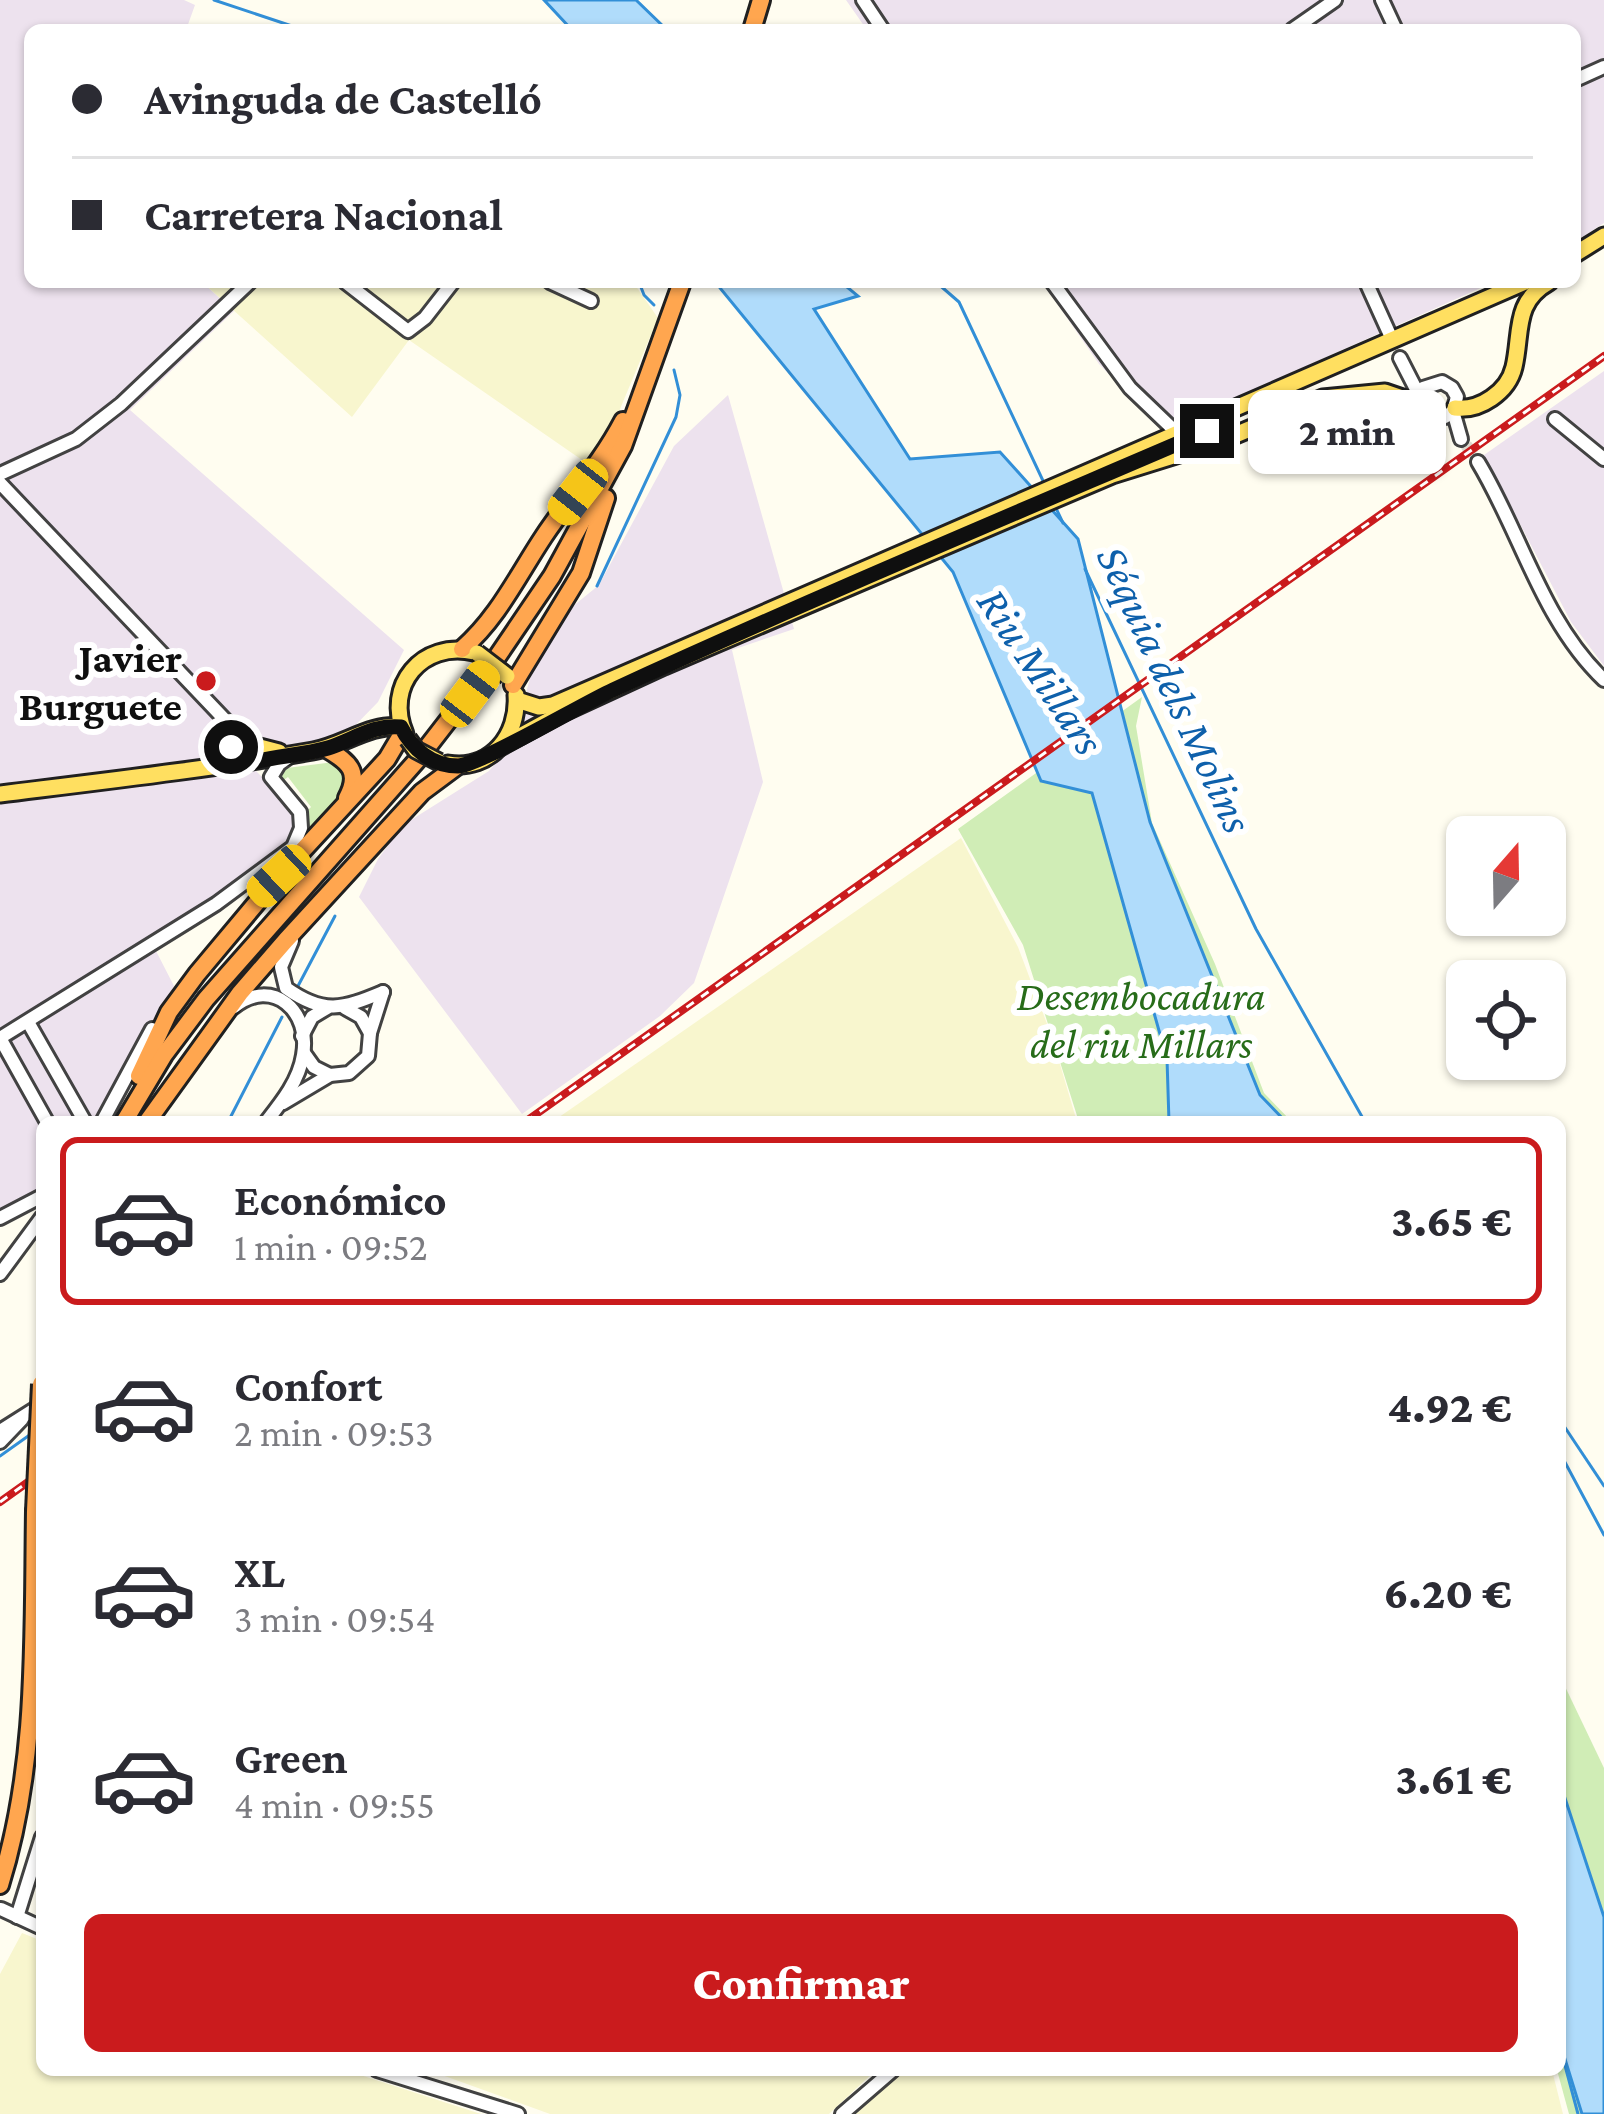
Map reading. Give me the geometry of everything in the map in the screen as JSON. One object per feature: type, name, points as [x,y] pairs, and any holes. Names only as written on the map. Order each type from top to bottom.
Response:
[{"type":"highway","points":[[512,687],[581,573],[680,288]]},
{"type":"highway","points":[[470,651],[546,532],[601,461],[634,397],[646,387]]},
{"type":"highway","points":[[124,1116],[206,999],[418,758],[495,660],[552,576],[623,446]]},
{"type":"highway","points":[[123,1116],[169,1012],[279,876],[387,759],[404,733]]},
{"type":"highway","points":[[326,748],[346,760],[355,783],[327,824]]},
{"type":"highway","points":[[151,1116],[256,975],[448,764]]},
{"type":"highway","points":[[0,1886],[25,1778],[32,1706],[36,1489]]},
{"type":"main road","points":[[1462,312],[1494,288]]},
{"type":"main road","points":[[1110,470],[1178,434],[1512,288]]},
{"type":"main road","points":[[365,732],[398,697],[408,675],[424,658],[449,649],[470,651],[538,707],[553,704],[1440,330],[1528,288]]},
{"type":"main road","points":[[1454,410],[1487,401],[1506,385],[1514,367],[1523,307],[1539,288]]},
{"type":"main road","points":[[1110,470],[1221,441],[1323,398],[1385,392],[1420,401]]},
{"type":"main road","points":[[398,697],[404,733],[416,750],[448,764],[487,758],[560,714],[780,611]]},
{"type":"main road","points":[[500,747],[516,716],[512,687]]},
{"type":"main road","points":[[0,794],[205,768],[241,753],[293,754],[326,748],[385,726],[404,733]]},
{"type":"street","points":[[1300,24],[1334,0]]},
{"type":"street","points":[[0,474],[76,439],[121,404],[244,288]]},
{"type":"street","points":[[353,288],[408,331],[448,288]]},
{"type":"street","points":[[563,288],[591,301]]},
{"type":"street","points":[[1056,288],[1130,388],[1178,434]]},
{"type":"street","points":[[1369,288],[1390,335]]},
{"type":"street","points":[[1400,358],[1420,401],[1463,442],[1452,388],[1407,373]]},
{"type":"street","points":[[1420,401],[1431,383]]},
{"type":"street","points":[[1436,418],[1454,410]]},
{"type":"street","points":[[1556,419],[1604,459]]},
{"type":"street","points":[[1478,462],[1561,625],[1604,680]]},
{"type":"street","points":[[0,483],[224,720],[241,753]]},
{"type":"street","points":[[44,1116],[0,1038],[216,904],[293,848],[301,829],[300,812],[271,777],[293,754]]},
{"type":"street","points":[[105,1116],[162,1010],[211,947],[279,876]]},
{"type":"street","points":[[278,1107],[330,1075],[349,1073],[368,1056],[382,992],[345,1008],[327,1008],[286,988],[281,967],[290,943],[314,912]]},
{"type":"street","points":[[229,1012],[246,998],[261,994],[279,996],[292,1009],[304,1053],[295,1081],[271,1116]]},
{"type":"street","points":[[302,1036],[312,1017],[327,1008]]},
{"type":"street","points":[[345,1008],[361,1017],[370,1033]]},
{"type":"street","points":[[28,1022],[82,1116]]},
{"type":"street","points":[[304,1053],[314,1067],[330,1075]]},
{"type":"street","points":[[0,1218],[36,1199]]},
{"type":"street","points":[[0,1274],[36,1225]]},
{"type":"street","points":[[0,1431],[36,1408]]},
{"type":"street","points":[[0,1442],[23,1418]]},
{"type":"street","points":[[17,1917],[36,1857]]},
{"type":"street","points":[[1,1909],[36,1925]]},
{"type":"street","points":[[396,2076],[518,2114]]},
{"type":"street","points":[[842,2114],[885,2076]]},
{"type":"shaded area","points":[[0,0],[184,0],[195,5],[188,24],[24,24],[24,288],[209,288],[234,311],[130,410],[404,650],[378,702],[341,740],[253,768],[298,813],[296,849],[156,951],[174,986],[100,1116],[36,1116],[36,1197],[0,1215]]},
{"type":"shaded area","points":[[846,0],[1604,0],[1604,223],[1581,238],[1581,24],[863,24]]},
{"type":"shaded area","points":[[209,288],[637,288],[658,318],[595,469],[409,340],[352,417]]},
{"type":"shaded area","points":[[1046,288],[1481,288],[1163,430],[1099,364]]},
{"type":"shaded area","points":[[1604,371],[1604,666],[1571,622],[1484,455]]},
{"type":"shaded area","points":[[728,395],[794,629],[732,650],[763,782],[694,983],[660,1016],[522,1114],[359,897],[378,859],[403,825],[489,771],[512,744],[532,671],[572,607],[599,585],[674,446]]},
{"type":"shaded area","points":[[961,838],[1018,947],[1075,1116],[561,1116]]},
{"type":"shaded area","points":[[22,1933],[36,1939],[36,2076],[364,2076],[481,2114],[0,2114],[0,1974]]},
{"type":"shaded area","points":[[445,2076],[870,2076],[829,2114],[550,2114]]},
{"type":"shaded area","points":[[888,2076],[1554,2076],[1563,2114],[845,2114]]},
{"type":"green space","name":"Desembocadura del riu Millars","points":[[1142,697],[1136,726],[1152,823],[1215,964],[1264,1093],[1286,1116],[1077,1116],[1023,945],[958,829]]},
{"type":"green space","points":[[334,762],[348,776],[343,794],[303,840],[305,813],[311,807],[288,777],[281,782],[279,769]]},
{"type":"green space","points":[[1566,1689],[1604,1768],[1604,2114],[1569,2114],[1559,2076],[1566,2076]]},
{"type":"water","points":[[544,0],[636,0],[661,24],[566,24]]},
{"type":"water","name":"Riu Millars","points":[[720,288],[848,288],[858,296],[814,309],[910,459],[1000,452],[1078,539],[1150,822],[1260,1095],[1280,1116],[1169,1116],[1167,1059],[1092,793],[1041,781],[953,572]]},
{"type":"water","points":[[1566,1801],[1604,1917],[1604,2114],[1582,2114],[1566,2062]]},
{"type":"waterway","points":[[214,0],[286,24]]},
{"type":"waterway","points":[[641,288],[654,305]]},
{"type":"waterway","name":"Séquia dels Molins","points":[[943,288],[959,302],[1045,485]]},
{"type":"waterway","points":[[597,586],[676,417],[680,395],[674,370]]},
{"type":"waterway","name":"Séquia dels Molins","points":[[1054,504],[1063,523]]},
{"type":"waterway","name":"Séquia dels Molins","points":[[1085,569],[1256,929],[1362,1116]]},
{"type":"waterway","points":[[298,986],[335,916]]},
{"type":"waterway","points":[[231,1116],[282,1017]]},
{"type":"waterway","points":[[1566,1429],[1604,1486]]},
{"type":"waterway","points":[[0,1456],[31,1434]]},
{"type":"waterway","name":"Séquia dels Molins","points":[[1566,1464],[1604,1535]]},
{"type":"waterway","points":[[1566,2069],[1578,2114]]},
{"type":"tunnel","points":[[1466,445],[1478,462]]},
{"type":"railway","points":[[533,1116],[1604,356]]},
{"type":"railway","points":[[0,1502],[36,1476]]},
{"type":"place","name":"Javier Burguete","points":[[206,681]]},
{"type":"route","points":[[231,747],[232,759],[243,765],[326,748],[393,726],[401,727],[416,750],[428,758],[457,766],[469,764],[560,714],[664,666],[1207,431]]}]
